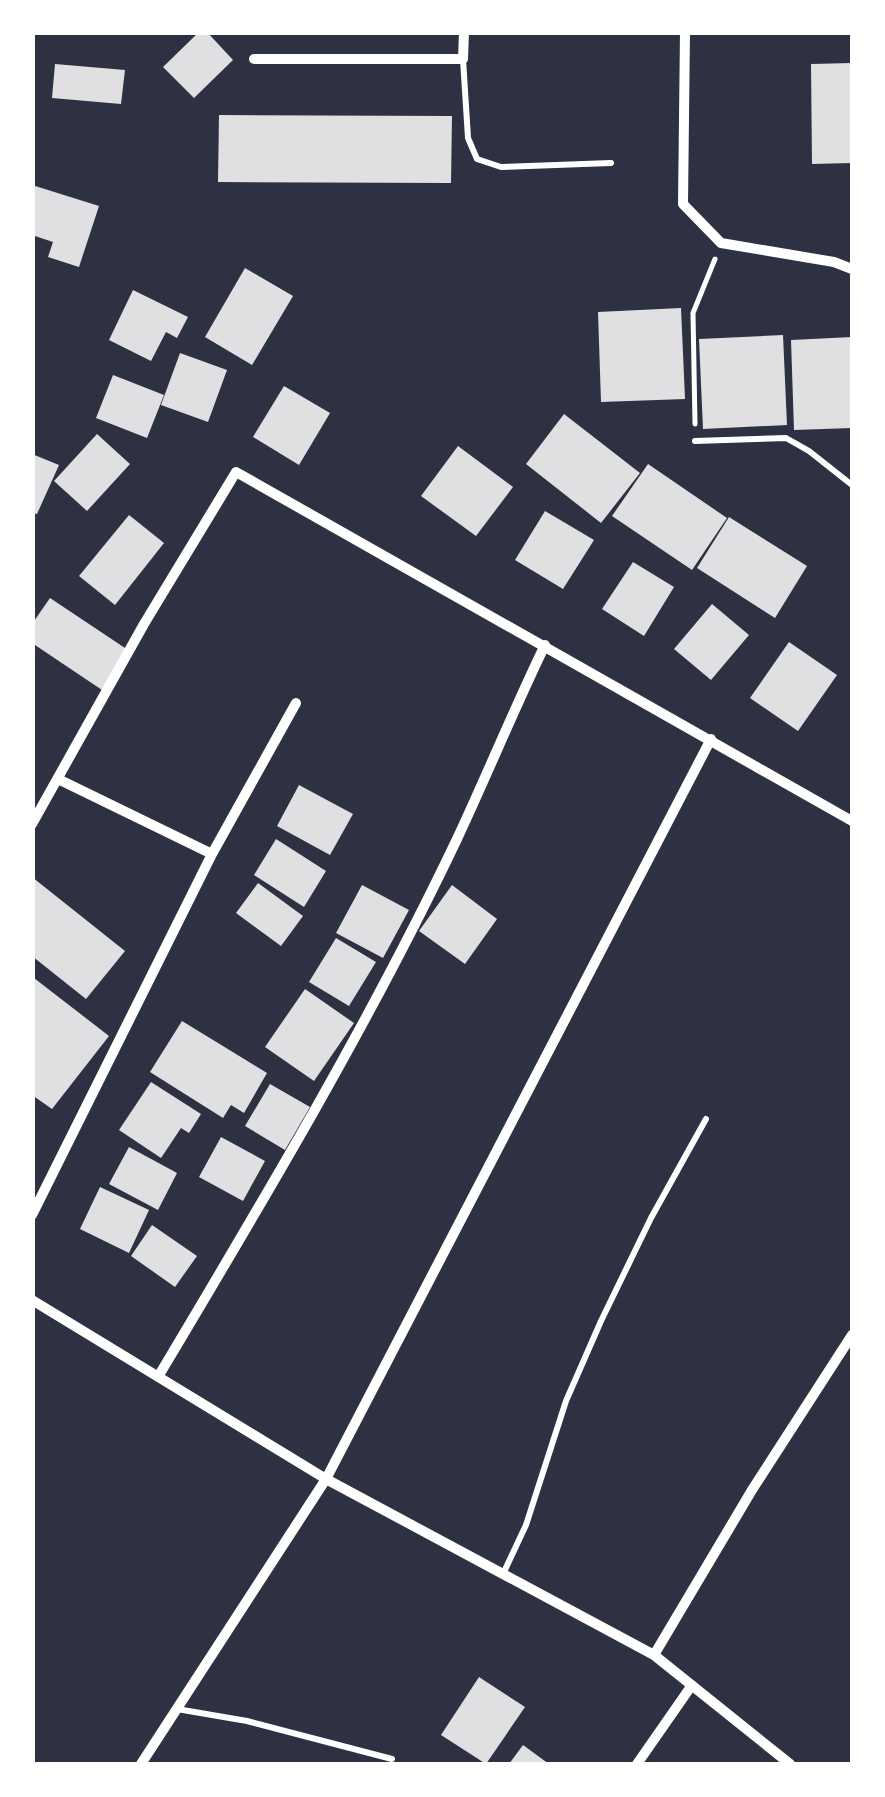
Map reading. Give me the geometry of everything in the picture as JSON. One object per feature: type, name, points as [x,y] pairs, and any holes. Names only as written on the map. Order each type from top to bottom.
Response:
[{"type":"street","points":[[254,58],[463,59],[464,32]]},
{"type":"street","points":[[685,32],[683,204],[721,242],[834,262],[852,269]]},
{"type":"street","points":[[32,824],[144,624],[236,472],[852,821]]},
{"type":"street","points":[[158,1377],[308,1124],[456,840],[544,645]]},
{"type":"street","points":[[32,1215],[212,854],[296,703]]},
{"type":"street","points":[[142,1764],[326,1479],[712,739]]},
{"type":"street","points":[[58,779],[212,854]]},
{"type":"street","points":[[32,1300],[326,1479],[654,1655],[790,1764]]},
{"type":"street","points":[[654,1655],[752,1490],[852,1335]]},
{"type":"street","points":[[637,1764],[692,1685]]},
{"type":"lane","points":[[463,59],[468,138],[477,159],[500,167],[610,163]]},
{"type":"lane","points":[[694,441],[786,438],[852,485]]},
{"type":"lane","points":[[503,1574],[526,1525],[566,1401],[601,1321],[706,1120]]},
{"type":"lane","points":[[177,1709],[247,1721],[392,1760]]},
{"type":"path","points":[[694,441],[693,313],[721,242]]},
{"type":"building","points":[[199,32],[207,32],[233,60],[194,98],[163,67]]},
{"type":"building","points":[[852,63],[852,163],[812,164],[811,64]]},
{"type":"building","points":[[55,64],[125,70],[121,104],[52,98]]},
{"type":"building","points":[[219,115],[452,116],[451,183],[218,182]]},
{"type":"building","points":[[32,185],[99,206],[79,267],[48,257],[53,242],[32,235]]},
{"type":"building","points":[[245,268],[293,296],[252,365],[205,337]]},
{"type":"building","points":[[133,290],[188,317],[177,338],[166,332],[151,361],[109,340]]},
{"type":"building","points":[[681,308],[685,399],[601,402],[598,312]]},
{"type":"building","points":[[783,335],[787,425],[703,429],[699,339]]},
{"type":"building","points":[[852,337],[852,428],[794,430],[791,340]]},
{"type":"building","points":[[180,353],[227,370],[208,422],[161,405]]},
{"type":"building","points":[[113,375],[164,395],[147,438],[96,418]]},
{"type":"building","points":[[284,386],[330,413],[299,465],[253,437]]},
{"type":"building","points":[[564,414],[640,473],[601,523],[526,464]]},
{"type":"building","points":[[97,434],[130,464],[87,511],[54,481]]},
{"type":"building","points":[[458,446],[513,487],[476,536],[421,496]]},
{"type":"building","points":[[32,454],[59,465],[37,514],[32,513]]},
{"type":"building","points":[[648,464],[727,518],[692,570],[612,516]]},
{"type":"building","points":[[545,511],[594,540],[563,589],[515,560]]},
{"type":"building","points":[[129,515],[164,543],[115,605],[79,576]]},
{"type":"building","points":[[729,517],[807,566],[775,618],[697,568]]},
{"type":"building","points":[[633,562],[674,587],[644,636],[602,609]]},
{"type":"building","points":[[50,598],[128,650],[102,690],[32,643],[32,624]]},
{"type":"building","points":[[712,604],[749,635],[711,680],[674,649]]},
{"type":"building","points":[[789,642],[837,675],[798,731],[750,698]]},
{"type":"building","points":[[299,785],[353,814],[330,855],[277,826]]},
{"type":"building","points":[[276,839],[326,871],[304,907],[254,875]]},
{"type":"building","points":[[32,877],[125,951],[86,999],[32,956]]},
{"type":"building","points":[[258,883],[303,916],[281,946],[236,913]]},
{"type":"building","points":[[362,885],[409,910],[383,958],[336,933]]},
{"type":"building","points":[[452,885],[497,919],[465,964],[419,931]]},
{"type":"building","points":[[336,938],[376,962],[349,1006],[309,982]]},
{"type":"building","points":[[34,978],[109,1036],[52,1109],[32,1095]]},
{"type":"building","points":[[305,989],[354,1023],[314,1081],[265,1047]]},
{"type":"building","points":[[182,1021],[267,1073],[244,1113],[231,1105],[223,1118],[150,1072]]},
{"type":"building","points":[[151,1082],[201,1114],[189,1133],[181,1128],[161,1158],[119,1130]]},
{"type":"building","points":[[270,1084],[310,1107],[285,1150],[245,1126]]},
{"type":"building","points":[[221,1137],[265,1161],[243,1201],[199,1177]]},
{"type":"building","points":[[129,1147],[177,1173],[158,1210],[109,1184]]},
{"type":"building","points":[[100,1187],[149,1210],[129,1253],[80,1229]]},
{"type":"building","points":[[152,1225],[197,1256],[175,1287],[131,1256]]},
{"type":"building","points":[[479,1677],[525,1707],[486,1764],[441,1735]]},
{"type":"building","points":[[523,1745],[549,1764],[509,1764]]}]
